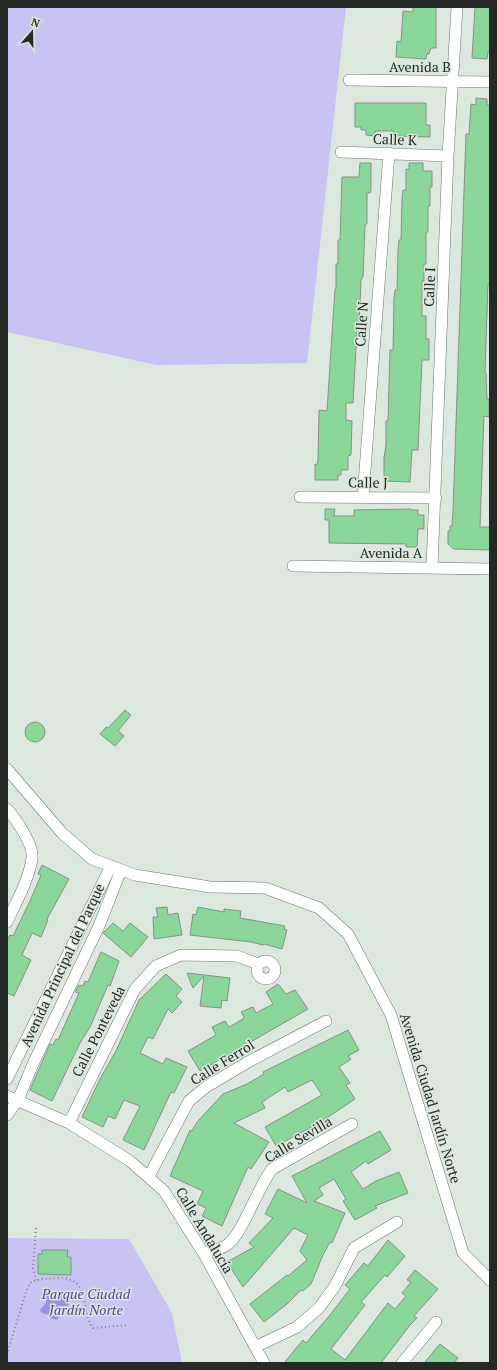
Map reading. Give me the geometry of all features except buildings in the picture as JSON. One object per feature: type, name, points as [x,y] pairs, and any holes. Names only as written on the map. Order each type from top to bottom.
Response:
[{"type":"street","name":"Calle I","points":[[432,568],[436,498],[448,156],[457,7]]},
{"type":"street","name":"Avenida B","points":[[349,80],[490,82]]},
{"type":"street","name":"Calle K","points":[[341,152],[448,156]]},
{"type":"street","name":"Calle N","points":[[363,497],[389,153]]},
{"type":"street","name":"Calle J","points":[[300,497],[436,498]]},
{"type":"street","name":"Avenida A","points":[[293,566],[490,568]]},
{"type":"street","name":"Avenida Ciudad Jardín Norte","points":[[7,769],[62,833],[92,859],[136,875],[210,887],[265,888],[319,908],[348,934],[391,1015],[463,1253],[490,1280]]},
{"type":"street","points":[[7,809],[28,840],[32,857],[25,883],[7,922]]},
{"type":"street","name":"Avenida Principal del Parque","points":[[7,1079],[116,868]]},
{"type":"street","name":"Avenida Principal del Parque","points":[[7,1115],[18,1100],[33,1064],[99,926],[116,868]]},
{"type":"street","name":"Calle Ponteveda","points":[[69,1123],[135,990],[156,966],[181,955],[237,956],[258,964]]},
{"type":"street","name":"Calle Ferrol","points":[[149,1176],[189,1101],[206,1087],[248,1062],[326,1022]]},
{"type":"street","name":"Calle Andalucía","points":[[7,1096],[69,1123],[130,1161],[149,1176],[164,1191],[204,1254],[264,1363]]},
{"type":"street","name":"Calle Sevilla","points":[[204,1254],[227,1245],[236,1237],[263,1180],[272,1169],[352,1124]]},
{"type":"street","points":[[255,1347],[297,1327],[319,1308],[335,1286],[354,1248],[397,1222]]},
{"type":"street","points":[[402,1363],[436,1322]]},
{"type":"path","points":[[36,1228],[34,1268],[36,1280]]},
{"type":"path","points":[[8,1351],[26,1292],[30,1284],[36,1280],[62,1278],[71,1280],[79,1286],[84,1296],[89,1323],[93,1328],[128,1325]]},
{"type":"green space","points":[[7,7],[346,7],[307,363],[156,365],[7,332]]},
{"type":"green space","name":"Parque Ciudad Jardín Norte","points":[[7,1238],[129,1239],[172,1313],[182,1363],[7,1363]]},
{"type":"shaded area","points":[[51,1292],[58,1296],[62,1293],[68,1294],[71,1299],[68,1306],[58,1306],[57,1309],[60,1315],[57,1320],[50,1318],[50,1315],[42,1313],[40,1310],[46,1303],[46,1295]]}]
